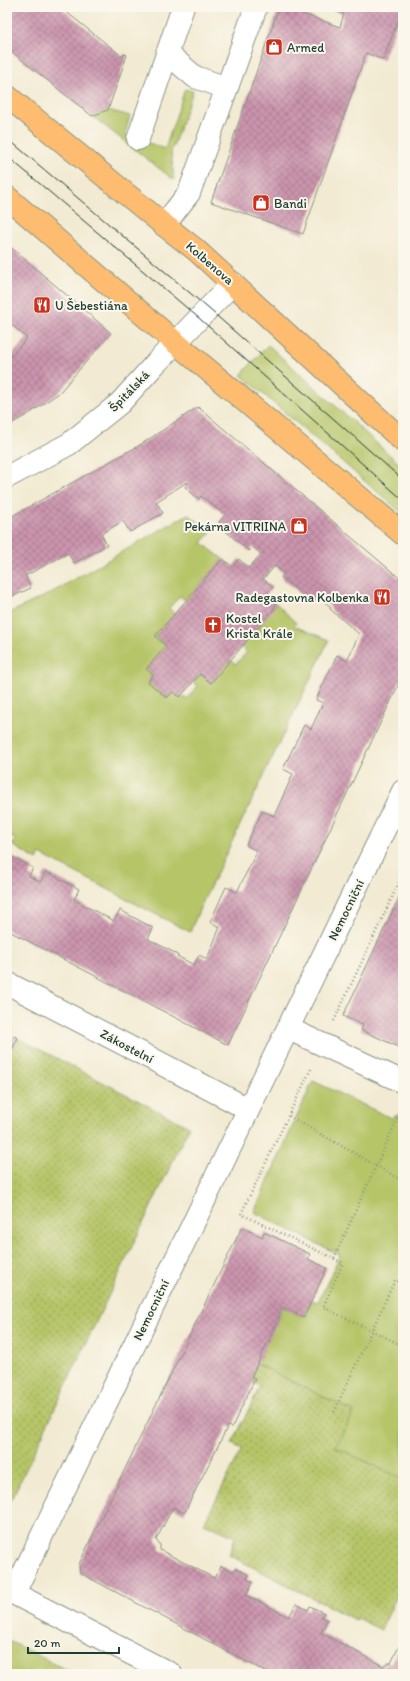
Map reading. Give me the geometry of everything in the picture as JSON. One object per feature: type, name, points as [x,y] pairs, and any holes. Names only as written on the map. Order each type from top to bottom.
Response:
[{"type":"main road","name":"Kolbenova","points":[[7,96],[196,250],[403,440]]},
{"type":"main road","points":[[7,197],[176,343],[403,534]]},
{"type":"street","points":[[138,139],[183,7]]},
{"type":"street","points":[[164,225],[189,193],[256,7]]},
{"type":"street","points":[[167,52],[195,77],[227,88]]},
{"type":"street","name":"Špitálská","points":[[7,477],[69,444],[120,403],[233,283]]},
{"type":"street","name":"Nemocniční","points":[[11,1591],[248,1109],[289,1029],[403,791]]},
{"type":"street","name":"Zákostelní","points":[[7,983],[248,1109]]},
{"type":"street","points":[[289,1029],[403,1082]]},
{"type":"street","points":[[11,1591],[172,1674]]},
{"type":"path","points":[[403,874],[323,1045],[241,1214],[343,1263],[323,1307],[403,1346]]},
{"type":"path","points":[[334,1258],[403,1108]]},
{"type":"path","points":[[289,1116],[403,1180]]},
{"type":"path","points":[[334,1412],[395,1280],[403,1283]]},
{"type":"green space","points":[[185,89],[193,91],[171,152],[174,180],[92,116],[108,110],[130,116],[125,134],[165,149]]},
{"type":"green space","points":[[268,345],[403,467],[403,514],[241,375]]},
{"type":"green space","points":[[188,514],[211,532],[202,543],[223,559],[186,601],[180,596],[169,608],[175,614],[155,636],[166,646],[147,669],[153,675],[148,682],[167,698],[173,692],[179,697],[182,696],[187,699],[198,686],[193,682],[200,674],[211,683],[230,660],[236,664],[247,652],[241,647],[276,603],[296,623],[294,626],[329,640],[200,908],[190,932],[40,854],[37,860],[12,845],[15,839],[7,834],[7,614],[49,594]]},
{"type":"green space","points":[[18,1038],[189,1127],[7,1509],[7,1058]]},
{"type":"green space","points":[[313,1081],[391,1118],[403,1113],[403,1479],[335,1447],[354,1412],[257,1364],[282,1307],[304,1317],[312,1300],[318,1302],[340,1255],[254,1212]]},
{"type":"green space","points":[[257,1364],[354,1412],[335,1447],[403,1479],[403,1583],[381,1630],[357,1618],[355,1620],[229,1555],[235,1537],[204,1523],[242,1449],[232,1444],[260,1386],[254,1383],[255,1379],[251,1377]]},
{"type":"green space","points":[[7,1640],[75,1674],[7,1674]]},
{"type":"building","points":[[7,7],[60,7],[123,57],[124,54],[127,55],[108,110],[92,116],[7,48]]},
{"type":"building","points":[[279,7],[283,7],[340,27],[344,14],[324,7],[403,7],[383,60],[366,53],[303,234],[211,202]]},
{"type":"building","points":[[7,244],[111,333],[59,393],[27,415],[7,426],[7,358],[12,355],[27,338],[7,321]]},
{"type":"building","points":[[198,407],[403,581],[403,675],[228,1045],[7,930],[7,854],[33,868],[29,876],[40,882],[46,872],[79,889],[74,900],[114,921],[120,910],[153,928],[148,939],[177,954],[177,956],[194,965],[199,955],[207,959],[220,927],[210,922],[226,887],[237,892],[257,851],[246,845],[262,811],[274,816],[293,774],[283,769],[304,725],[311,729],[323,703],[316,700],[337,655],[347,661],[359,634],[330,609],[331,607],[318,597],[314,602],[309,599],[308,600],[281,577],[284,573],[275,566],[263,579],[273,587],[266,595],[276,603],[273,610],[211,683],[200,674],[180,697],[173,692],[167,698],[148,682],[153,675],[146,669],[166,646],[155,636],[218,564],[223,559],[233,567],[239,559],[249,568],[261,554],[253,547],[249,551],[222,528],[223,526],[219,522],[225,515],[201,496],[199,499],[185,487],[188,483],[187,482],[156,502],[163,513],[130,532],[123,521],[101,534],[107,545],[74,563],[68,553],[25,576],[31,588],[7,599],[7,519],[140,445]]},
{"type":"building","points":[[403,889],[403,1049],[361,1030],[363,1025],[343,1016]]},
{"type":"building","points":[[7,1033],[18,1038],[7,1059]]},
{"type":"building","points":[[242,1227],[262,1237],[264,1232],[310,1254],[308,1259],[327,1268],[304,1317],[282,1307],[277,1318],[279,1319],[251,1377],[255,1379],[232,1427],[228,1426],[184,1513],[173,1507],[156,1540],[160,1545],[160,1550],[214,1578],[221,1566],[233,1572],[235,1568],[249,1575],[247,1579],[253,1582],[246,1595],[289,1617],[296,1604],[308,1610],[310,1606],[324,1613],[321,1617],[327,1620],[321,1633],[383,1666],[391,1663],[403,1638],[403,1674],[270,1674],[80,1573],[79,1564]]},
{"type":"tram line","points":[[7,138],[209,309],[403,480]]},
{"type":"tram line","points":[[7,156],[200,319],[403,500]]},
{"type":"place","name":"Armed","points":[[274,47]]},
{"type":"place","name":"Bandi","points":[[261,203]]},
{"type":"place","name":"U Šebestiána","points":[[42,305]]},
{"type":"place","name":"Pekárna VITRIINA","points":[[299,526]]},
{"type":"place","name":"Radegastovna Kolbenka","points":[[382,597]]},
{"type":"place","name":"Kostel Krista Krále","points":[[213,625]]}]
